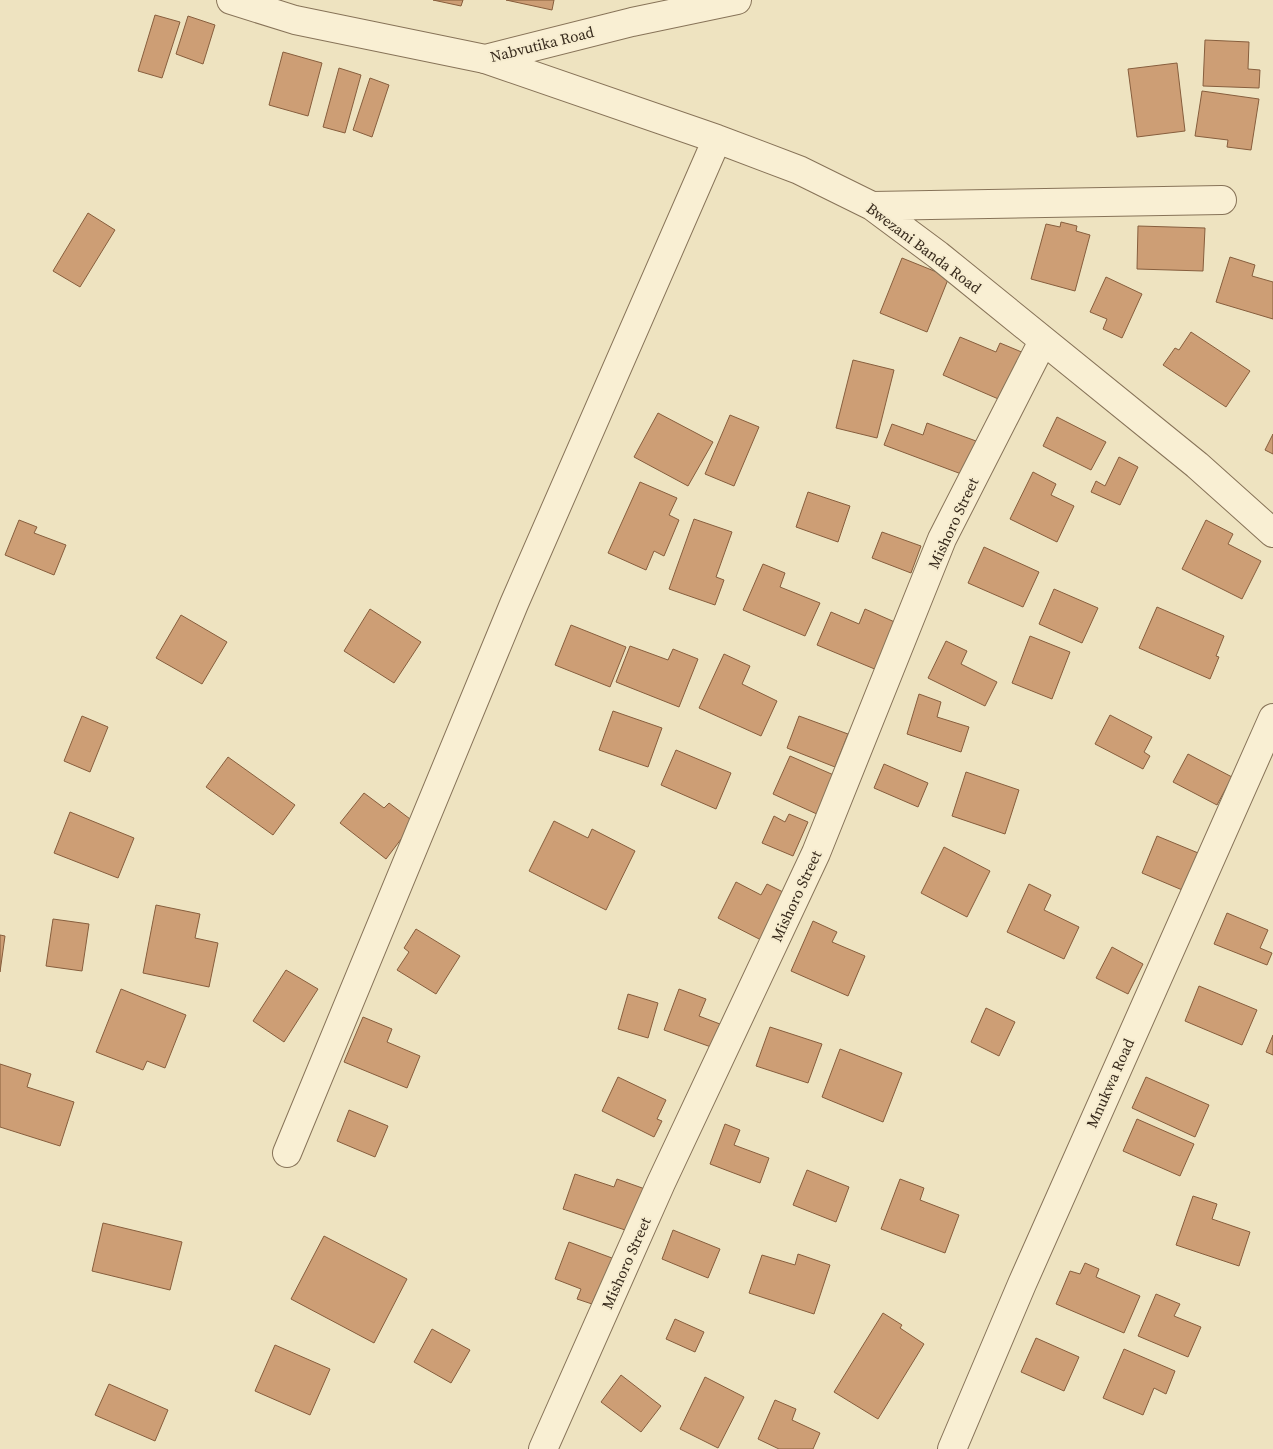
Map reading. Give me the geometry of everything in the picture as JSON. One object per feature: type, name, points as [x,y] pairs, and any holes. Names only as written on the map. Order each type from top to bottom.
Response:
[{"type":"street","name":"Nabvutika Road","points":[[231,0],[295,20],[485,59],[671,6],[737,0]]},
{"type":"street","name":"Bwezani Banda Road","points":[[485,59],[717,139],[799,170],[872,206],[938,254],[1197,465],[1273,533]]},
{"type":"street","points":[[287,1153],[514,604],[717,139]]},
{"type":"street","points":[[872,206],[1222,200]]},
{"type":"street","name":"Mishoro Street","points":[[544,1449],[661,1184],[816,853],[942,539],[1043,341]]},
{"type":"street","name":"Mnukwa Road","points":[[952,1449],[1026,1275],[1273,718]]},
{"type":"building","points":[[433,0],[463,0],[461,6]]},
{"type":"building","points":[[506,0],[554,0],[552,10]]},
{"type":"building","points":[[155,15],[180,22],[162,78],[138,71]]},
{"type":"building","points":[[188,16],[215,25],[203,64],[176,54]]},
{"type":"building","points":[[1205,40],[1249,42],[1248,69],[1260,70],[1259,88],[1203,86]]},
{"type":"building","points":[[283,52],[322,63],[308,116],[269,105]]},
{"type":"building","points":[[1177,63],[1185,131],[1137,137],[1128,69]]},
{"type":"building","points":[[339,68],[361,75],[345,133],[323,127]]},
{"type":"building","points":[[370,78],[389,85],[372,137],[353,130]]},
{"type":"building","points":[[1202,91],[1259,99],[1251,150],[1227,147],[1228,140],[1195,136]]},
{"type":"building","points":[[88,213],[115,230],[80,287],[53,271]]},
{"type":"building","points":[[1061,222],[1077,226],[1076,231],[1090,235],[1075,291],[1031,279],[1046,224],[1060,227]]},
{"type":"building","points":[[1138,226],[1205,228],[1203,271],[1137,269]]},
{"type":"building","points":[[1230,257],[1255,265],[1252,276],[1273,282],[1273,319],[1216,302]]},
{"type":"building","points":[[902,258],[949,277],[927,332],[880,313]]},
{"type":"building","points":[[1106,277],[1142,294],[1122,338],[1103,329],[1107,319],[1090,312]]},
{"type":"building","points":[[1191,332],[1250,371],[1226,407],[1163,365],[1175,348],[1179,350]]},
{"type":"building","points":[[960,337],[996,352],[1000,343],[1024,353],[1003,401],[943,375]]},
{"type":"building","points":[[853,360],[894,370],[877,438],[836,428]]},
{"type":"building","points":[[658,413],[713,442],[688,486],[634,457]]},
{"type":"building","points":[[730,415],[759,427],[734,486],[705,474]]},
{"type":"building","points":[[1057,417],[1106,442],[1091,470],[1043,446]]},
{"type":"building","points":[[927,423],[976,441],[964,475],[884,445],[892,424],[923,435]]},
{"type":"building","points":[[1273,434],[1273,454],[1265,450]]},
{"type":"building","points":[[1119,457],[1138,467],[1120,505],[1091,492],[1096,481],[1105,486]]},
{"type":"building","points":[[1033,472],[1056,484],[1051,495],[1074,506],[1057,542],[1010,519]]},
{"type":"building","points":[[640,482],[677,498],[669,515],[679,520],[664,556],[654,551],[646,570],[608,553]]},
{"type":"building","points":[[808,492],[850,506],[838,542],[796,527]]},
{"type":"building","points":[[694,519],[732,532],[716,577],[724,580],[715,605],[669,589]]},
{"type":"building","points":[[19,520],[37,527],[34,533],[66,545],[54,575],[5,555]]},
{"type":"building","points":[[1206,520],[1233,534],[1228,544],[1261,561],[1242,599],[1182,569]]},
{"type":"building","points":[[882,532],[921,546],[911,573],[872,558]]},
{"type":"building","points":[[984,547],[1039,572],[1023,607],[968,583]]},
{"type":"building","points":[[763,564],[785,573],[780,587],[820,603],[805,636],[743,610]]},
{"type":"building","points":[[1054,589],[1098,608],[1082,643],[1039,624]]},
{"type":"building","points":[[1157,607],[1224,636],[1216,656],[1219,657],[1210,679],[1139,648]]},
{"type":"building","points":[[370,609],[421,642],[394,683],[344,651]]},
{"type":"building","points":[[865,609],[897,623],[877,670],[817,645],[831,612],[859,624]]},
{"type":"building","points":[[181,615],[227,642],[202,684],[156,658]]},
{"type":"building","points":[[571,625],[626,647],[610,687],[555,665]]},
{"type":"building","points":[[1030,636],[1070,652],[1052,699],[1012,683]]},
{"type":"building","points":[[946,641],[967,651],[961,664],[997,682],[985,706],[928,678]]},
{"type":"building","points":[[630,646],[668,660],[673,649],[698,659],[679,707],[616,682]]},
{"type":"building","points":[[724,654],[750,666],[742,684],[777,701],[761,736],[699,708]]},
{"type":"building","points":[[919,694],[941,702],[937,717],[969,727],[961,752],[907,734]]},
{"type":"building","points":[[613,711],[662,728],[648,767],[599,750]]},
{"type":"building","points":[[1110,715],[1152,737],[1144,752],[1150,756],[1143,769],[1095,744]]},
{"type":"building","points":[[82,716],[108,727],[90,772],[64,761]]},
{"type":"building","points":[[799,716],[848,734],[835,767],[787,748]]},
{"type":"building","points":[[676,750],[731,773],[716,809],[661,785]]},
{"type":"building","points":[[1188,754],[1232,777],[1217,805],[1173,782]]},
{"type":"building","points":[[790,756],[836,776],[819,815],[773,794]]},
{"type":"building","points":[[228,757],[295,805],[273,835],[206,787]]},
{"type":"building","points":[[884,764],[928,783],[918,807],[874,788]]},
{"type":"building","points":[[966,772],[1019,790],[1005,834],[952,816]]},
{"type":"building","points":[[364,793],[384,808],[389,803],[414,822],[386,859],[340,823]]},
{"type":"building","points":[[70,812],[134,838],[118,878],[54,853]]},
{"type":"building","points":[[789,814],[808,822],[793,856],[762,843],[774,816],[785,822]]},
{"type":"building","points":[[554,821],[588,838],[592,829],[635,851],[606,910],[529,871]]},
{"type":"building","points":[[1157,836],[1203,855],[1187,892],[1142,873]]},
{"type":"building","points":[[944,847],[990,871],[967,917],[921,893]]},
{"type":"building","points":[[736,882],[761,895],[767,884],[789,895],[765,942],[718,918]]},
{"type":"building","points":[[1029,884],[1051,895],[1044,910],[1079,927],[1064,959],[1007,932]]},
{"type":"building","points":[[156,905],[200,914],[195,938],[218,943],[209,987],[143,973]]},
{"type":"building","points":[[1227,913],[1268,930],[1260,948],[1272,953],[1267,965],[1214,944]]},
{"type":"building","points":[[53,919],[89,924],[82,971],[46,966]]},
{"type":"building","points":[[813,921],[837,932],[832,942],[865,956],[848,996],[791,971]]},
{"type":"building","points":[[416,929],[460,956],[436,994],[397,970],[409,952],[404,948]]},
{"type":"building","points":[[0,935],[5,936],[0,972]]},
{"type":"building","points":[[1112,947],[1143,964],[1128,994],[1096,978]]},
{"type":"building","points":[[286,970],[318,989],[284,1042],[253,1021]]},
{"type":"building","points":[[1199,986],[1257,1010],[1242,1045],[1185,1021]]},
{"type":"building","points":[[121,989],[186,1015],[165,1068],[147,1061],[143,1070],[96,1052]]},
{"type":"building","points":[[679,989],[706,999],[699,1016],[720,1024],[711,1047],[664,1030]]},
{"type":"building","points":[[628,994],[658,1003],[648,1038],[618,1029]]},
{"type":"building","points":[[986,1008],[1015,1022],[999,1056],[971,1042]]},
{"type":"building","points":[[363,1017],[392,1029],[387,1042],[420,1056],[407,1088],[344,1062]]},
{"type":"building","points":[[770,1027],[822,1044],[808,1083],[756,1066]]},
{"type":"building","points":[[1273,1035],[1273,1055],[1266,1052]]},
{"type":"building","points":[[840,1049],[902,1073],[883,1122],[822,1097]]},
{"type":"building","points":[[0,1064],[31,1074],[27,1087],[74,1102],[60,1146],[0,1127]]},
{"type":"building","points":[[618,1077],[666,1100],[657,1119],[662,1121],[654,1137],[602,1111]]},
{"type":"building","points":[[1146,1077],[1209,1105],[1195,1137],[1132,1108]]},
{"type":"building","points":[[349,1110],[388,1126],[375,1157],[337,1141]]},
{"type":"building","points":[[1137,1119],[1194,1144],[1180,1176],[1123,1151]]},
{"type":"building","points":[[725,1124],[740,1130],[734,1145],[769,1158],[760,1183],[710,1164]]},
{"type":"building","points":[[807,1170],[849,1187],[836,1222],[793,1205]]},
{"type":"building","points":[[575,1174],[614,1187],[617,1179],[645,1189],[631,1232],[563,1209]]},
{"type":"building","points":[[900,1179],[924,1188],[920,1200],[959,1215],[945,1253],[881,1229]]},
{"type":"building","points":[[1193,1196],[1217,1204],[1212,1219],[1250,1232],[1239,1266],[1176,1245]]},
{"type":"building","points":[[103,1223],[182,1242],[170,1290],[92,1271]]},
{"type":"building","points":[[673,1230],[720,1249],[708,1278],[662,1259]]},
{"type":"building","points":[[324,1236],[407,1279],[374,1343],[291,1299]]},
{"type":"building","points":[[569,1242],[620,1261],[607,1298],[596,1294],[592,1304],[577,1299],[581,1289],[555,1279]]},
{"type":"building","points":[[798,1254],[830,1265],[814,1314],[749,1293],[762,1255],[795,1265]]},
{"type":"building","points":[[1085,1263],[1099,1269],[1096,1277],[1140,1296],[1124,1333],[1056,1304],[1070,1271],[1080,1274]]},
{"type":"building","points":[[1156,1294],[1180,1304],[1174,1316],[1201,1327],[1188,1357],[1138,1336]]},
{"type":"building","points":[[883,1313],[902,1325],[900,1328],[924,1344],[878,1419],[834,1392]]},
{"type":"building","points":[[675,1319],[704,1332],[695,1352],[666,1339]]},
{"type":"building","points":[[432,1329],[470,1350],[451,1383],[414,1362]]},
{"type":"building","points":[[1036,1338],[1079,1357],[1064,1391],[1021,1372]]},
{"type":"building","points":[[275,1345],[330,1369],[310,1415],[255,1391]]},
{"type":"building","points":[[1124,1349],[1175,1371],[1166,1394],[1154,1388],[1143,1415],[1103,1398]]},
{"type":"building","points":[[621,1375],[661,1406],[641,1432],[601,1402]]},
{"type":"building","points":[[705,1377],[744,1397],[718,1448],[680,1429]]},
{"type":"building","points":[[109,1384],[168,1410],[155,1441],[95,1415]]},
{"type":"building","points":[[775,1400],[796,1409],[792,1420],[820,1433],[813,1449],[779,1449],[758,1439]]}]
